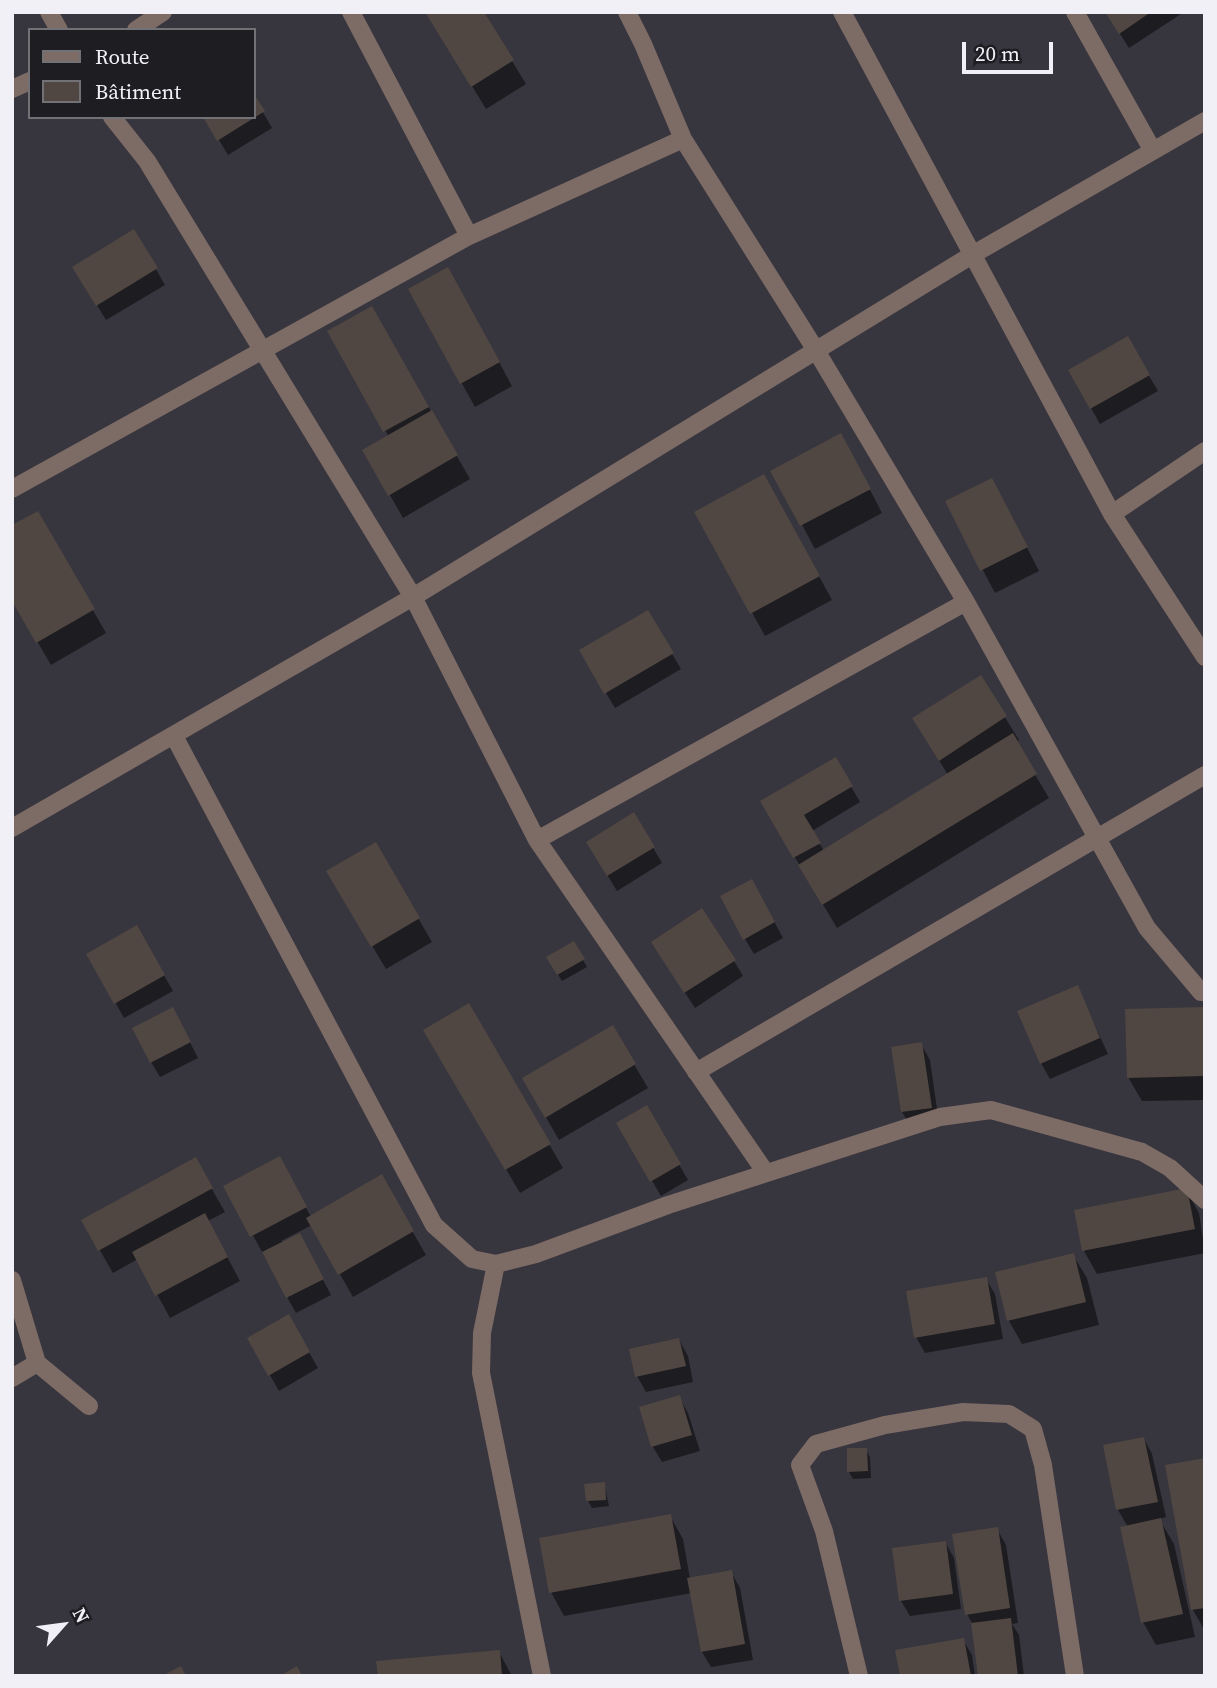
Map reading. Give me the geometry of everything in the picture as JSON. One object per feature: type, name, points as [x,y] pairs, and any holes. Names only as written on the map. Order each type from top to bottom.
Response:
[{"type":"street","points":[[49,12],[59,28]]},
{"type":"street","points":[[139,28],[163,12]]},
{"type":"street","points":[[351,12],[469,236]]},
{"type":"street","points":[[626,12],[643,44],[683,139],[817,352],[965,601],[1147,928],[1201,992],[1205,992]]},
{"type":"street","points":[[842,12],[1112,514],[1205,657]]},
{"type":"street","points":[[1074,12],[1153,151]]},
{"type":"street","points":[[12,89],[28,82]]},
{"type":"street","points":[[115,119],[147,161],[413,597],[537,840],[766,1173]]},
{"type":"street","points":[[12,828],[413,597],[972,255],[1205,121]]},
{"type":"street","points":[[12,488],[469,236],[683,139]]},
{"type":"street","points":[[1112,514],[1205,451]]},
{"type":"street","points":[[537,840],[965,601]]},
{"type":"street","points":[[174,736],[434,1225],[472,1259],[496,1264],[536,1254],[668,1205],[940,1117],[991,1110],[1142,1152],[1170,1168],[1205,1200]]},
{"type":"street","points":[[696,1072],[1205,775]]},
{"type":"street","points":[[496,1264],[482,1334],[481,1373],[542,1676]]},
{"type":"street","points":[[12,1280],[37,1363],[89,1406]]},
{"type":"street","points":[[12,1378],[37,1363]]},
{"type":"street","points":[[859,1676],[824,1531],[800,1465],[816,1444],[885,1425],[963,1412],[1009,1414],[1032,1429],[1043,1465],[1075,1676]]},
{"type":"building","points":[[425,12],[484,12],[514,60],[471,87]]},
{"type":"building","points":[[1105,12],[1151,12],[1119,34]]},
{"type":"building","points":[[256,97],[265,111],[256,117]]},
{"type":"building","points":[[204,119],[252,119],[217,141]]},
{"type":"building","points":[[134,229],[158,268],[96,306],[72,267]]},
{"type":"building","points":[[448,267],[500,362],[460,384],[408,289]]},
{"type":"building","points":[[372,306],[429,407],[383,432],[327,331]]},
{"type":"building","points":[[1128,336],[1150,375],[1090,409],[1068,370]]},
{"type":"building","points":[[432,410],[458,455],[388,496],[362,450]]},
{"type":"building","points":[[841,433],[871,489],[800,526],[770,471]]},
{"type":"building","points":[[764,474],[820,576],[750,614],[694,512]]},
{"type":"building","points":[[992,478],[1028,547],[980,571],[945,501]]},
{"type":"building","points":[[38,511],[95,609],[36,643],[12,601],[12,525]]},
{"type":"building","points":[[648,610],[674,653],[604,694],[579,650]]},
{"type":"building","points":[[981,675],[1007,716],[939,761],[912,718]]},
{"type":"building","points":[[1013,733],[1037,774],[822,905],[798,865]]},
{"type":"building","points":[[836,757],[853,786],[804,815],[821,843],[793,858],[760,801]]},
{"type":"building","points":[[634,812],[655,847],[607,876],[586,842]]},
{"type":"building","points":[[376,842],[420,918],[371,947],[326,871]]},
{"type":"building","points":[[752,879],[775,922],[743,940],[720,896]]},
{"type":"building","points":[[702,908],[736,960],[684,993],[651,942]]},
{"type":"building","points":[[137,925],[165,975],[114,1004],[86,954]]},
{"type":"building","points":[[574,941],[585,959],[557,975],[546,957]]},
{"type":"building","points":[[1078,985],[1100,1038],[1040,1064],[1017,1011]]},
{"type":"building","points":[[469,1003],[551,1144],[505,1170],[423,1030]]},
{"type":"building","points":[[173,1007],[191,1042],[150,1063],[132,1028]]},
{"type":"building","points":[[1205,1007],[1205,1076],[1127,1078],[1125,1009]]},
{"type":"building","points":[[613,1025],[636,1064],[545,1118],[522,1078]]},
{"type":"building","points":[[922,1042],[932,1108],[901,1112],[891,1047]]},
{"type":"building","points":[[647,1105],[681,1164],[650,1182],[616,1123]]},
{"type":"building","points":[[280,1156],[307,1207],[250,1237],[223,1186]]},
{"type":"building","points":[[196,1157],[213,1188],[98,1251],[81,1220]]},
{"type":"building","points":[[382,1174],[414,1231],[338,1275],[306,1218]]},
{"type":"building","points":[[1187,1188],[1195,1229],[1082,1251],[1074,1210]]},
{"type":"building","points":[[205,1213],[228,1257],[155,1296],[132,1252]]},
{"type":"building","points":[[300,1233],[324,1279],[286,1298],[262,1252]]},
{"type":"building","points":[[1074,1253],[1086,1302],[1007,1321],[995,1272]]},
{"type":"building","points":[[987,1277],[995,1324],[914,1338],[906,1291]]},
{"type":"building","points":[[289,1314],[310,1352],[268,1376],[247,1338]]},
{"type":"building","points":[[679,1338],[686,1366],[635,1377],[629,1349]]},
{"type":"building","points":[[680,1395],[692,1435],[651,1447],[639,1407]]},
{"type":"building","points":[[1144,1437],[1158,1502],[1116,1510],[1103,1445]]},
{"type":"building","points":[[847,1448],[867,1448],[868,1471],[847,1472]]},
{"type":"building","points":[[1205,1458],[1205,1608],[1191,1610],[1165,1465]]},
{"type":"building","points":[[605,1482],[606,1500],[586,1501],[584,1484]]},
{"type":"building","points":[[671,1514],[681,1569],[549,1593],[539,1538]]},
{"type":"building","points":[[1161,1518],[1183,1614],[1141,1623],[1120,1527]]},
{"type":"building","points":[[998,1527],[1010,1608],[965,1615],[952,1534]]},
{"type":"building","points":[[946,1541],[953,1594],[899,1601],[892,1548]]},
{"type":"building","points":[[732,1570],[745,1644],[701,1652],[687,1578]]},
{"type":"building","points":[[1011,1618],[1018,1676],[978,1676],[971,1623]]},
{"type":"building","points":[[964,1638],[971,1676],[900,1676],[895,1650]]},
{"type":"building","points":[[500,1650],[502,1676],[378,1676],[376,1661]]},
{"type":"building","points":[[181,1666],[186,1676],[162,1676]]},
{"type":"building","points":[[297,1666],[302,1676],[280,1676]]}]
